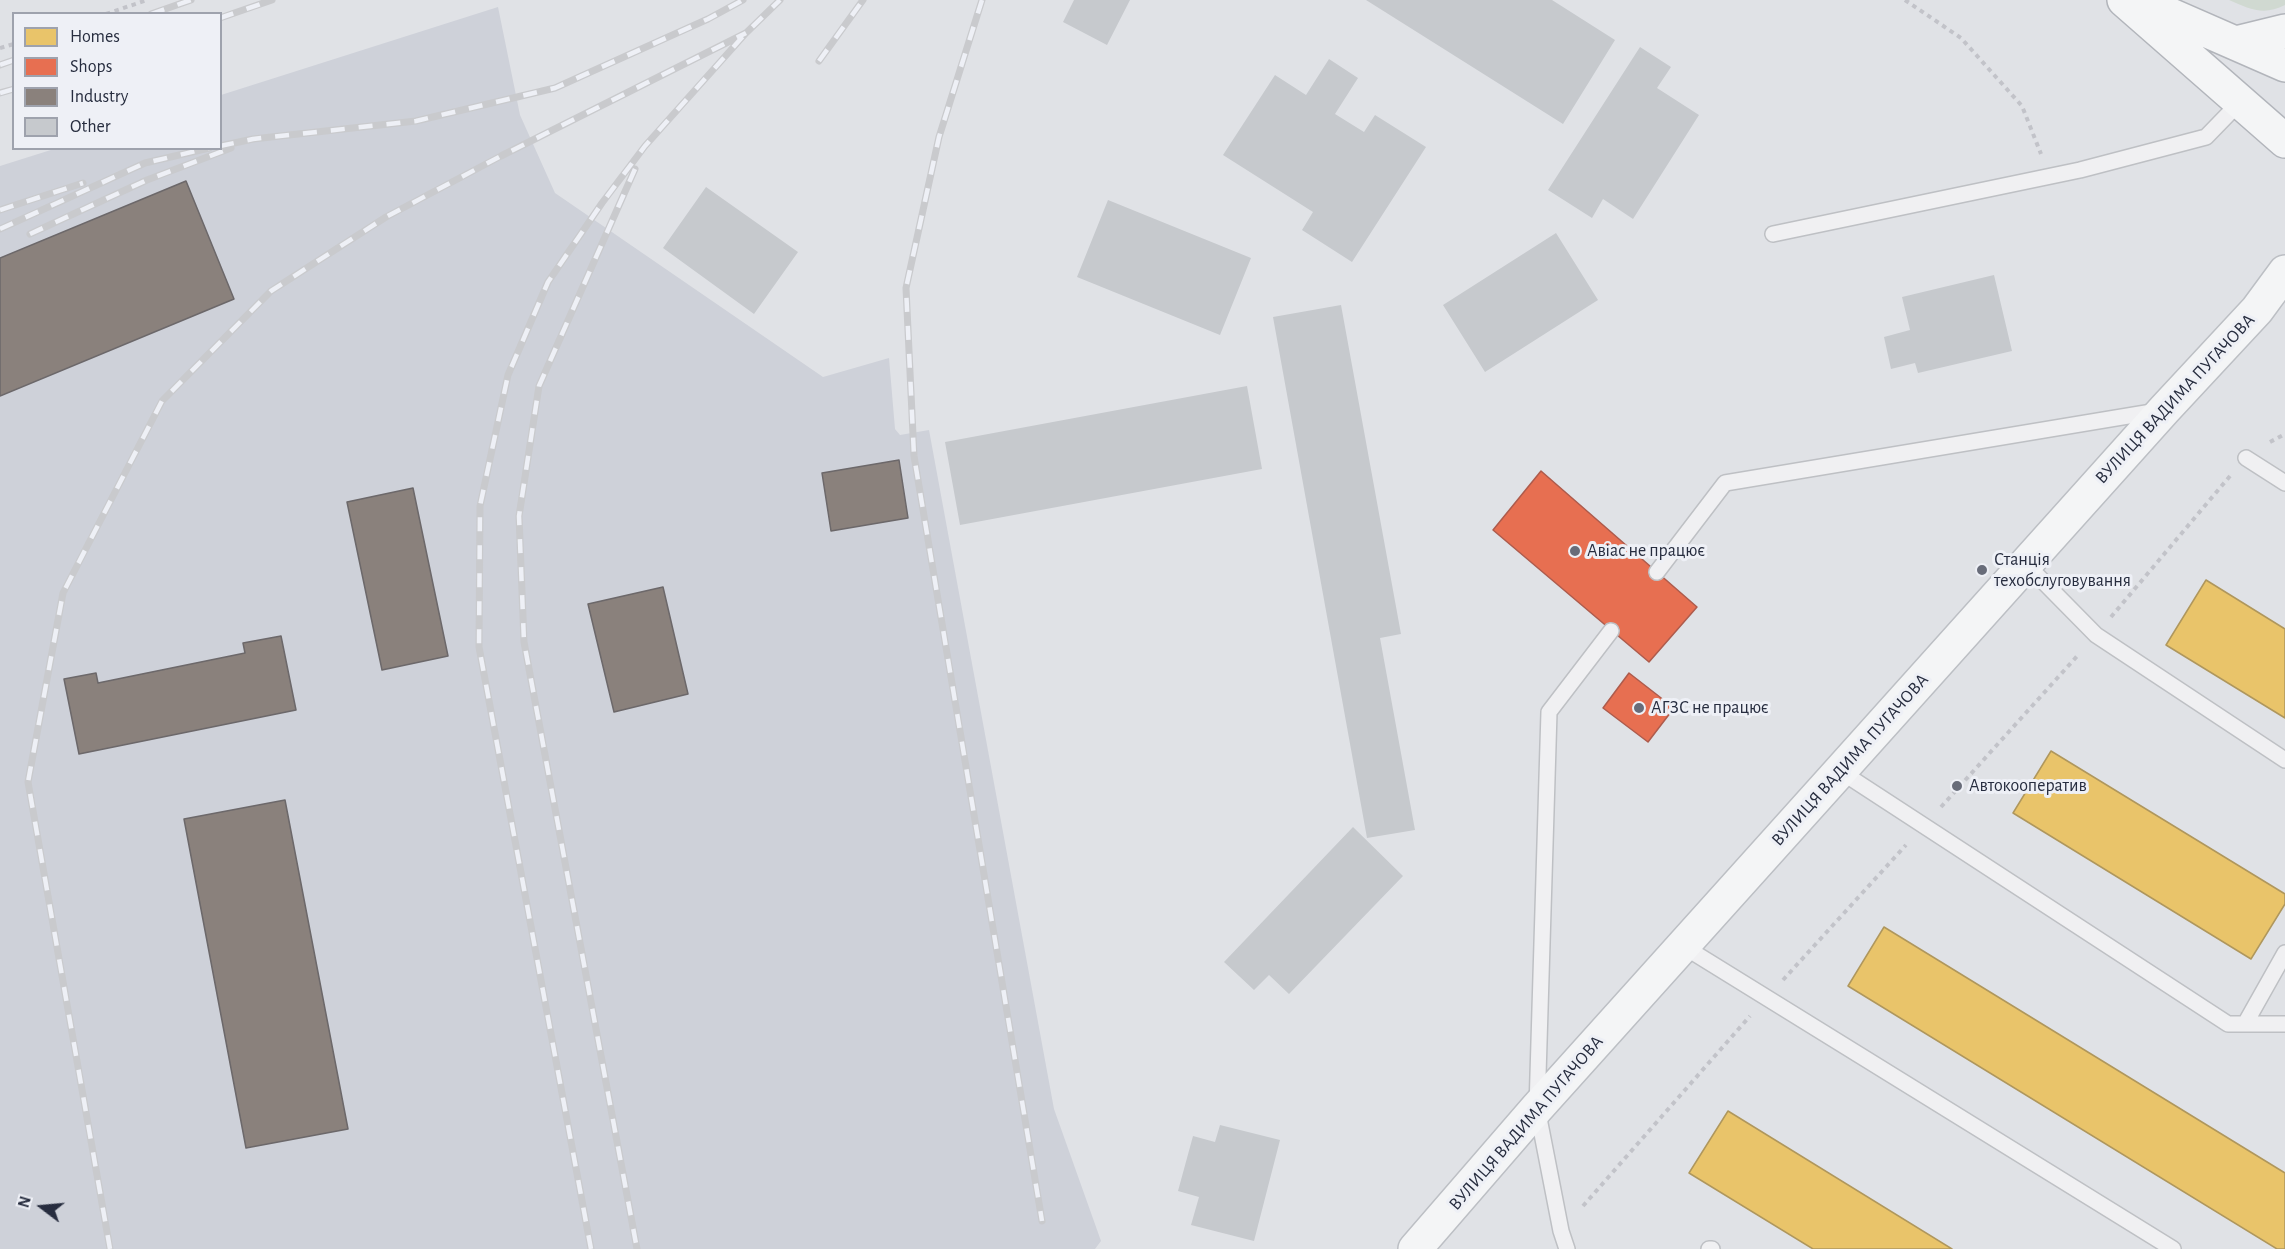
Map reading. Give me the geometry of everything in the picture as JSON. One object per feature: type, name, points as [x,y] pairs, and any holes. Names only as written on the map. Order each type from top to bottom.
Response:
[{"type":"main road","points":[[2124,0],[2285,141]]},
{"type":"main road","points":[[2136,0],[2285,65]]},
{"type":"main road","points":[[2236,44],[2285,31]]},
{"type":"main road","name":"ВУЛИЦЯ ВАДИМА ПУГАЧОВА","points":[[1415,1249],[1537,1108],[2164,410],[2257,310],[2285,272]]},
{"type":"lane","points":[[1773,234],[2050,177],[2206,137],[2240,102]]},
{"type":"lane","points":[[1657,572],[1725,483],[2164,410]]},
{"type":"lane","points":[[2246,458],[2285,483]]},
{"type":"lane","points":[[2026,564],[2096,635],[2285,760]]},
{"type":"lane","points":[[1567,1249],[1561,1231],[1537,1108],[1549,712],[1611,631]]},
{"type":"lane","points":[[1840,771],[2228,1024],[2285,1024]]},
{"type":"lane","points":[[1683,946],[2173,1249]]},
{"type":"lane","points":[[2245,1024],[2285,953]]},
{"type":"path","points":[[112,12],[147,0]]},
{"type":"path","points":[[1905,0],[1961,38],[2022,106],[2050,177]]},
{"type":"shaded area","points":[[2229,0],[2285,0],[2285,5],[2263,11]]},
{"type":"shaded area","points":[[498,7],[520,115],[555,193],[823,377],[889,358],[895,429],[900,435],[929,430],[1054,1109],[1101,1241],[1095,1249],[0,1249],[0,166],[51,150],[222,150],[222,95]]},
{"type":"building: Homes","points":[[2206,580],[2285,629],[2285,718],[2166,645]]},
{"type":"building: Homes","points":[[2051,751],[2285,894],[2285,904],[2251,959],[2013,813]]},
{"type":"building: Homes","points":[[1884,927],[2285,1173],[2285,1249],[2277,1249],[1848,986]]},
{"type":"building: Homes","points":[[1728,1111],[1952,1249],[1813,1249],[1689,1173]]},
{"type":"building: Shops","name":"Авіас не працює","points":[[1541,471],[1697,607],[1649,662],[1493,530]]},
{"type":"building: Shops","name":"АГЗС не працює","points":[[1629,673],[1674,708],[1648,742],[1603,708]]},
{"type":"building: Industry","points":[[186,181],[234,299],[0,396],[0,258]]},
{"type":"building: Industry","points":[[899,460],[908,518],[831,531],[822,473]]},
{"type":"building: Industry","points":[[413,488],[448,656],[382,670],[347,502]]},
{"type":"building: Industry","points":[[663,587],[688,694],[614,712],[588,604]]},
{"type":"building: Industry","points":[[281,636],[296,710],[79,754],[64,679],[96,673],[98,683],[245,653],[243,643]]},
{"type":"building: Industry","points":[[285,800],[348,1129],[246,1148],[184,819]]},
{"type":"building: Other","points":[[1074,0],[1130,0],[1107,45],[1063,22]]},
{"type":"building: Other","points":[[1366,0],[1552,0],[1615,40],[1563,124]]},
{"type":"building: Other","points":[[1640,47],[1671,67],[1657,88],[1699,115],[1633,219],[1603,199],[1592,218],[1548,190]]},
{"type":"building: Other","points":[[1329,59],[1358,78],[1335,114],[1364,132],[1375,115],[1426,147],[1352,262],[1302,230],[1313,212],[1223,155],[1275,75],[1306,95]]},
{"type":"building: Other","points":[[706,187],[798,252],[754,314],[663,248]]},
{"type":"building: Other","points":[[1108,200],[1251,258],[1220,335],[1077,277]]},
{"type":"building: Other","points":[[1556,233],[1598,300],[1485,372],[1443,305]]},
{"type":"building: Other","points":[[1994,275],[2012,351],[1918,373],[1915,363],[1891,369],[1884,337],[1910,330],[1902,297]]},
{"type":"building: Other","points":[[1341,305],[1401,634],[1380,638],[1415,830],[1367,838],[1273,317]]},
{"type":"building: Other","points":[[1247,386],[1262,469],[960,525],[945,442]]},
{"type":"building: Other","points":[[1353,827],[1403,876],[1289,994],[1269,975],[1254,990],[1224,962]]},
{"type":"building: Other","points":[[1220,1125],[1280,1140],[1254,1241],[1191,1225],[1199,1197],[1178,1191],[1193,1136],[1215,1142]]},
{"type":"railway","points":[[157,12],[191,0]]},
{"type":"railway","points":[[222,17],[272,0]]},
{"type":"railway","points":[[222,146],[253,139],[416,121],[555,88],[708,19],[743,0]]},
{"type":"railway","points":[[591,1249],[479,647],[480,506],[508,375],[548,282],[602,203],[645,146],[746,33],[780,0]]},
{"type":"railway","points":[[819,61],[863,0]]},
{"type":"railway","points":[[982,0],[939,137],[906,288],[914,456],[1042,1221]]},
{"type":"railway","points":[[110,1249],[28,782],[63,593],[162,401],[271,291],[386,217],[501,156],[746,33]]},
{"type":"railway","points":[[0,65],[12,61]]},
{"type":"railway","points":[[0,93],[12,90]]},
{"type":"railway","points":[[30,234],[147,180],[231,148]]},
{"type":"railway","points":[[0,229],[145,163],[200,150]]},
{"type":"railway","points":[[635,169],[539,386],[519,516],[524,642],[637,1249]]},
{"type":"railway","points":[[0,210],[83,183]]},
{"type":"place","name":"Авіас не працює","points":[[1575,551]]},
{"type":"place","name":"Станція техобслуговування","points":[[1982,570]]},
{"type":"place","name":"АГЗС не працює","points":[[1639,708]]},
{"type":"place","name":"Автокооператив","points":[[1957,786]]}]
